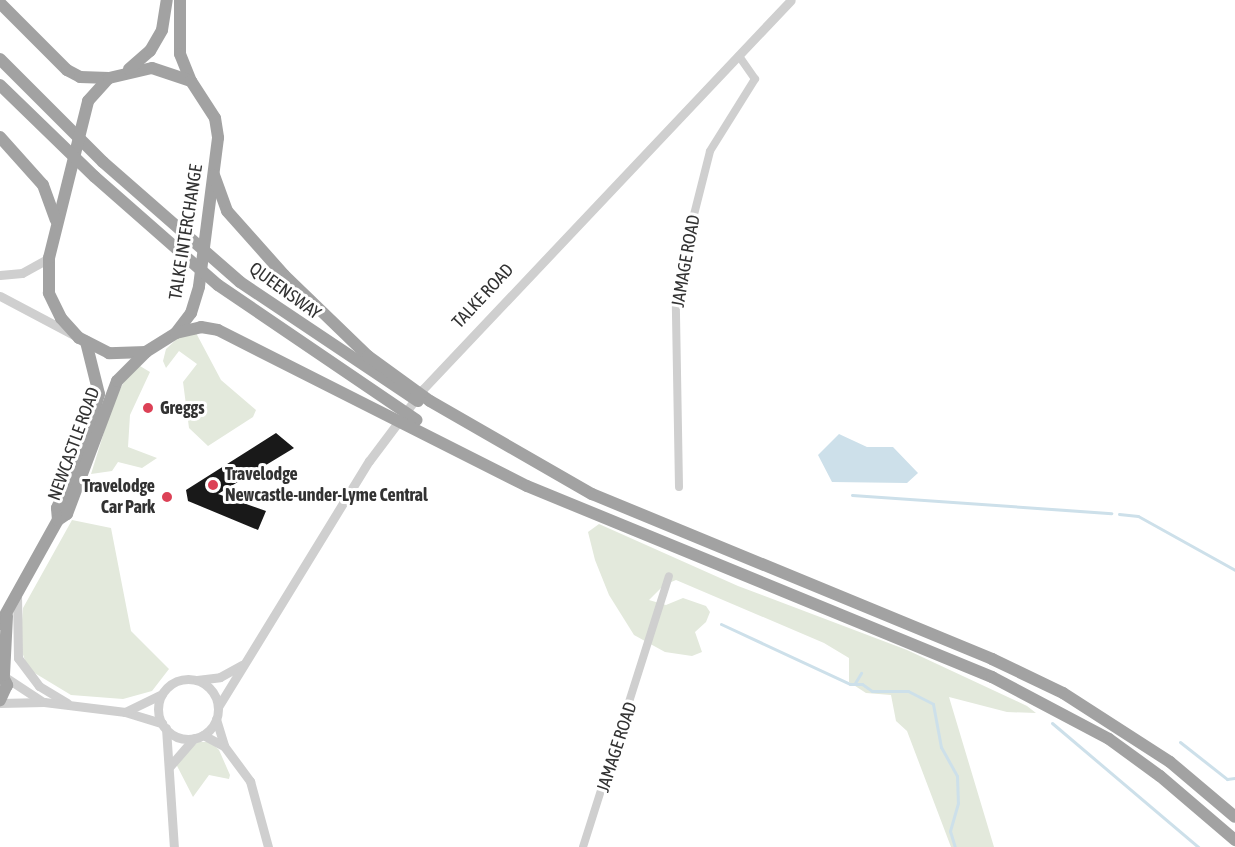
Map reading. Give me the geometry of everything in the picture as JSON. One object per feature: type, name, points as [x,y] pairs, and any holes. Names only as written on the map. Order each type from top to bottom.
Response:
[{"type":"highway","points":[[126,71],[150,51],[162,30],[167,0]]},
{"type":"highway","points":[[180,0],[180,54],[191,81]]},
{"type":"highway","points":[[0,3],[67,70],[87,78],[109,78]]},
{"type":"highway","name":"QUEENSWAY","points":[[0,59],[103,162],[240,282],[450,421],[592,494]]},
{"type":"highway","points":[[146,352],[109,353],[82,340],[52,303],[49,258],[80,121],[93,93],[109,78],[126,71],[152,68],[191,81]]},
{"type":"highway","name":"TALKE INTERCHANGE","points":[[146,352],[176,333],[191,313],[199,287],[214,175],[215,118],[191,81]]},
{"type":"highway","name":"QUEENSWAY","points":[[0,85],[95,177],[258,315],[397,409],[571,503]]},
{"type":"highway","points":[[0,137],[43,185],[56,224]]},
{"type":"highway","points":[[214,175],[227,211],[249,237],[368,356],[430,401],[592,494],[992,659],[1063,693],[1170,762],[1235,817]]},
{"type":"highway","points":[[176,333],[201,327],[218,330],[527,486],[992,677],[1060,711],[1160,776],[1235,840]]},
{"type":"highway","name":"NEWCASTLE ROAD","points":[[58,520],[57,508],[84,447],[99,394],[82,340]]},
{"type":"highway","name":"NEWCASTLE ROAD","points":[[0,701],[6,690],[3,674],[3,619],[58,520],[67,514],[84,478],[117,381],[146,352]]},
{"type":"street","name":"TALKE ROAD","points":[[218,707],[251,657],[369,461],[453,354],[791,0]]},
{"type":"street","name":"JAMAGE ROAD","points":[[679,487],[676,307],[682,262],[710,151],[729,113],[755,79],[739,56]]},
{"type":"street","points":[[0,275],[22,273],[49,258]]},
{"type":"street","points":[[0,297],[82,340]]},
{"type":"street","name":"JAMAGE ROAD","points":[[583,847],[669,576]]},
{"type":"street","points":[[17,594],[15,646],[24,672],[71,705]]},
{"type":"street","name":"TALKE ROAD","points":[[197,680],[234,672],[251,657]]},
{"type":"street","points":[[3,674],[44,702]]},
{"type":"street","points":[[124,712],[162,694],[177,681],[197,680],[210,688],[218,707],[216,719],[224,746],[250,781],[268,847]]},
{"type":"street","points":[[162,694],[174,847]]},
{"type":"street","points":[[0,701],[44,702],[124,712],[164,726],[177,736],[200,736],[224,746]]},
{"type":"street","points":[[169,768],[184,746],[200,736],[216,719]]},
{"type":"shaded area","points":[[195,331],[221,380],[256,410],[253,417],[208,446],[189,428],[183,382],[197,364],[179,351],[166,368],[163,361],[166,349],[179,337]]},
{"type":"shaded area","points":[[140,366],[150,372],[130,415],[128,447],[157,458],[142,468],[118,462],[112,471],[91,474],[114,400],[125,380]]},
{"type":"shaded area","points":[[72,520],[111,528],[131,631],[169,669],[152,691],[123,699],[71,695],[28,669],[20,646],[23,608]]},
{"type":"shaded area","points":[[599,524],[738,586],[907,650],[1027,706],[1036,713],[1007,712],[949,697],[994,847],[951,847],[907,731],[896,721],[891,695],[866,693],[849,682],[849,658],[824,643],[676,580],[664,585],[649,600],[666,605],[683,598],[706,606],[710,612],[706,622],[695,632],[702,652],[692,656],[665,652],[634,635],[609,595],[595,560],[588,532]]},
{"type":"shaded area","points":[[198,742],[211,742],[219,750],[230,775],[229,779],[209,775],[193,797],[175,762]]},
{"type":"water","points":[[839,434],[867,447],[893,447],[918,473],[907,483],[832,482],[818,455]]},
{"type":"building","name":"Travelodge Newcastle-under-Lyme Central","points":[[276,433],[294,448],[218,494],[266,511],[258,530],[188,501],[186,490]]},
{"type":"waterway","points":[[852,495],[1111,513]]},
{"type":"waterway","points":[[1119,514],[1138,516],[1235,570]]},
{"type":"waterway","points":[[721,624],[850,684],[862,684],[872,691],[908,691],[933,704],[941,747],[957,776],[958,803],[950,831],[955,847]]},
{"type":"waterway","points":[[855,683],[861,673]]},
{"type":"waterway","points":[[1052,723],[1198,847]]},
{"type":"waterway","points":[[1180,742],[1227,779],[1235,778]]},
{"type":"place","name":"Greggs","points":[[148,408]]},
{"type":"place","name":"Travelodge Newcastle-under-Lyme Central","points":[[213,485]]},
{"type":"place","name":"Travelodge Car Park","points":[[167,497]]}]
